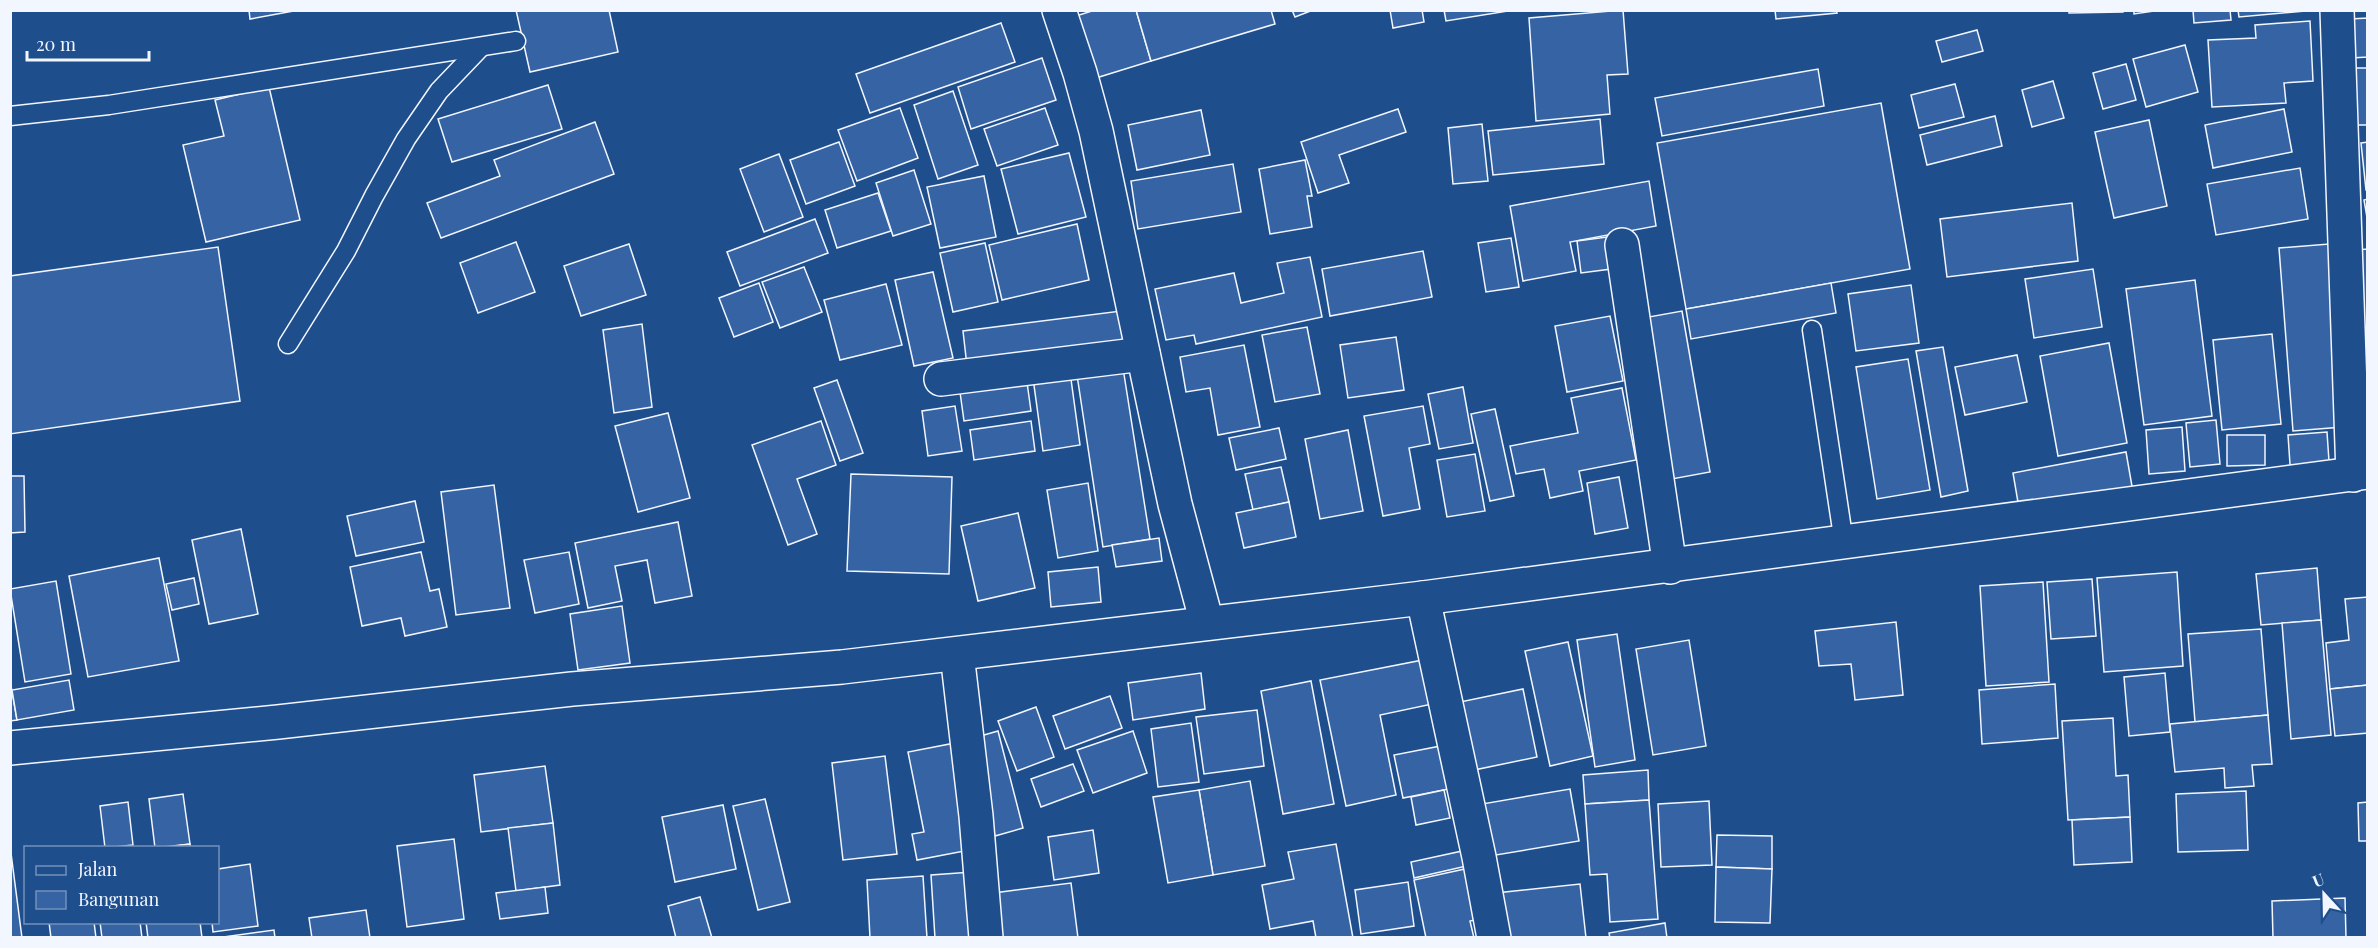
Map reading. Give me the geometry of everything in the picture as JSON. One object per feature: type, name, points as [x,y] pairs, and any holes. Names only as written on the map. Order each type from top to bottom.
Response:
[{"type":"main road","points":[[1059,10],[1096,131],[1174,504],[1207,623]]},
{"type":"main road","points":[[10,748],[278,722],[572,688],[842,667],[957,654],[1670,567],[2360,473],[2337,10]]},
{"type":"main road","points":[[1622,245],[1670,567]]},
{"type":"main road","points":[[941,379],[1143,354]]},
{"type":"main road","points":[[1423,598],[1479,857],[1494,938]]},
{"type":"main road","points":[[957,654],[976,816],[986,938]]},
{"type":"lane","points":[[10,116],[109,105],[516,40]]},
{"type":"lane","points":[[288,344],[346,251],[406,138],[439,91],[481,46]]},
{"type":"lane","points":[[1812,330],[1844,543]]},
{"type":"building","points":[[249,10],[299,10],[250,19]]},
{"type":"building","points":[[516,10],[609,10],[618,52],[530,72]]},
{"type":"building","points":[[1095,10],[1136,10],[1151,61],[1096,78],[1076,16]]},
{"type":"building","points":[[1136,10],[1271,10],[1275,24],[1151,61]]},
{"type":"building","points":[[1292,10],[1313,10],[1295,17]]},
{"type":"building","points":[[1390,10],[1422,10],[1424,22],[1393,28]]},
{"type":"building","points":[[1444,10],[1514,10],[1446,21]]},
{"type":"building","points":[[1623,10],[1628,74],[1607,75],[1610,114],[1536,121],[1529,18]]},
{"type":"building","points":[[1775,10],[1836,10],[1837,13],[1776,19]]},
{"type":"building","points":[[2069,10],[2123,10],[2123,12],[2069,13]]},
{"type":"building","points":[[2134,10],[2161,10],[2134,14]]},
{"type":"building","points":[[2193,10],[2230,10],[2231,20],[2194,23]]},
{"type":"building","points":[[2238,10],[2317,10],[2239,17]]},
{"type":"building","points":[[2368,18],[2368,57],[2351,58],[2349,19]]},
{"type":"building","points":[[2310,21],[2313,81],[2284,83],[2286,103],[2212,107],[2208,40],[2256,38],[2255,25]]},
{"type":"building","points":[[1001,23],[1015,62],[870,113],[856,74]]},
{"type":"building","points":[[1977,30],[1983,51],[1942,62],[1936,41]]},
{"type":"building","points":[[2185,45],[2198,92],[2146,107],[2133,59]]},
{"type":"building","points":[[1042,58],[1056,100],[971,129],[958,87]]},
{"type":"building","points":[[2126,64],[2136,100],[2103,109],[2093,73]]},
{"type":"building","points":[[2355,68],[2368,68],[2368,125],[2357,125]]},
{"type":"building","points":[[1818,69],[1824,106],[1662,136],[1655,98]]},
{"type":"building","points":[[2053,81],[2064,118],[2032,127],[2022,90]]},
{"type":"building","points":[[1955,84],[1964,117],[1919,128],[1911,95]]},
{"type":"building","points":[[548,85],[562,129],[452,162],[438,119]]},
{"type":"building","points":[[269,87],[300,220],[206,242],[183,145],[224,136],[215,100]]},
{"type":"building","points":[[953,91],[978,165],[938,179],[914,105]]},
{"type":"building","points":[[1881,103],[1910,269],[1686,309],[1657,143]]},
{"type":"building","points":[[900,108],[918,158],[857,181],[838,130]]},
{"type":"building","points":[[1045,108],[1058,145],[997,166],[984,129]]},
{"type":"building","points":[[1398,109],[1406,132],[1339,155],[1349,183],[1318,193],[1301,142]]},
{"type":"building","points":[[2284,109],[2292,152],[2213,168],[2205,125]]},
{"type":"building","points":[[1201,110],[1210,155],[1137,170],[1128,125]]},
{"type":"building","points":[[1995,116],[2002,146],[1927,165],[1920,135]]},
{"type":"building","points":[[1600,119],[1604,164],[1493,175],[1488,131]]},
{"type":"building","points":[[2149,120],[2167,206],[2114,218],[2095,132]]},
{"type":"building","points":[[595,122],[614,174],[441,238],[427,203],[500,176],[494,160]]},
{"type":"building","points":[[1482,124],[1488,181],[1453,184],[1448,128]]},
{"type":"building","points":[[839,142],[855,186],[806,204],[790,160]]},
{"type":"building","points":[[2368,142],[2368,190],[2366,190],[2361,143]]},
{"type":"building","points":[[1069,153],[1086,217],[1018,234],[1001,169]]},
{"type":"building","points":[[779,154],[803,217],[764,232],[740,169]]},
{"type":"building","points":[[1305,160],[1312,196],[1307,196],[1312,227],[1270,234],[1259,169]]},
{"type":"building","points":[[1233,164],[1241,212],[1138,229],[1131,181]]},
{"type":"building","points":[[2300,168],[2308,219],[2216,235],[2207,184]]},
{"type":"building","points":[[914,170],[931,224],[893,236],[876,183]]},
{"type":"building","points":[[984,176],[996,237],[940,248],[927,187]]},
{"type":"building","points":[[1649,181],[1656,226],[1570,242],[1576,271],[1523,281],[1510,206]]},
{"type":"building","points":[[878,193],[891,231],[837,248],[825,210]]},
{"type":"building","points":[[2368,199],[2368,223],[2364,200]]},
{"type":"building","points":[[2072,203],[2078,261],[1947,277],[1940,219]]},
{"type":"building","points":[[815,219],[828,253],[740,286],[727,252]]},
{"type":"building","points":[[1077,224],[1089,280],[1002,300],[989,245]]},
{"type":"building","points":[[1607,237],[1611,269],[1581,273],[1577,241]]},
{"type":"building","points":[[1511,238],[1519,287],[1486,292],[1478,243]]},
{"type":"building","points":[[516,242],[535,292],[478,313],[460,263]]},
{"type":"building","points":[[985,243],[998,302],[953,312],[940,253]]},
{"type":"building","points":[[629,244],[646,295],[581,316],[564,266]]},
{"type":"building","points":[[2329,244],[2343,427],[2293,431],[2279,248]]},
{"type":"building","points":[[218,247],[240,401],[10,434],[10,276]]},
{"type":"building","points":[[2368,249],[2368,327],[2363,327],[2355,250]]},
{"type":"building","points":[[1423,251],[1432,297],[1330,316],[1322,269]]},
{"type":"building","points":[[1310,257],[1322,317],[1196,344],[1194,335],[1166,340],[1155,289],[1234,273],[1241,303],[1284,293],[1277,263]]},
{"type":"building","points":[[804,267],[822,312],[780,328],[762,282]]},
{"type":"building","points":[[2093,269],[2102,327],[2034,338],[2025,279]]},
{"type":"building","points":[[933,272],[953,358],[914,366],[895,280]]},
{"type":"building","points":[[2195,280],[2212,416],[2144,425],[2126,289]]},
{"type":"building","points":[[759,283],[773,322],[734,337],[719,298]]},
{"type":"building","points":[[1831,283],[1836,313],[1691,339],[1686,309]]},
{"type":"building","points":[[886,284],[902,345],[840,360],[824,300]]},
{"type":"building","points":[[1911,285],[1919,343],[1856,351],[1848,294]]},
{"type":"building","points":[[1121,311],[1126,355],[968,375],[963,331]]},
{"type":"building","points":[[1682,311],[1710,472],[1672,479],[1643,318]]},
{"type":"building","points":[[1610,316],[1623,381],[1567,392],[1555,326]]},
{"type":"building","points":[[642,324],[652,407],[614,413],[603,330]]},
{"type":"building","points":[[1307,327],[1320,394],[1275,402],[1262,335]]},
{"type":"building","points":[[2272,334],[2281,424],[2222,430],[2213,340]]},
{"type":"building","points":[[2365,336],[2368,336],[2368,362]]},
{"type":"building","points":[[1396,337],[1404,390],[1348,398],[1340,345]]},
{"type":"building","points":[[2109,343],[2127,443],[2058,456],[2040,356]]},
{"type":"building","points":[[1244,345],[1260,427],[1218,435],[1210,388],[1186,392],[1180,357]]},
{"type":"building","points":[[1943,347],[1968,491],[1941,497],[1916,351]]},
{"type":"building","points":[[2017,355],[2027,402],[1965,415],[1955,367]]},
{"type":"building","points":[[1908,359],[1930,490],[1877,499],[1856,367]]},
{"type":"building","points":[[1123,368],[1150,539],[1103,547],[1077,375]]},
{"type":"building","points":[[1070,372],[1080,445],[1043,451],[1033,378]]},
{"type":"building","points":[[1026,375],[1031,411],[964,421],[959,385]]},
{"type":"building","points":[[837,380],[863,453],[840,461],[814,388]]},
{"type":"building","points":[[1463,387],[1473,443],[1439,449],[1428,394]]},
{"type":"building","points":[[1622,388],[1636,460],[1579,471],[1583,491],[1550,498],[1544,469],[1516,474],[1510,446],[1578,433],[1571,398]]},
{"type":"building","points":[[955,406],[962,451],[928,456],[922,411]]},
{"type":"building","points":[[1423,406],[1430,444],[1409,448],[1420,509],[1383,516],[1364,416]]},
{"type":"building","points":[[1495,409],[1514,496],[1490,501],[1471,414]]},
{"type":"building","points":[[668,413],[690,498],[638,512],[615,426]]},
{"type":"building","points":[[2216,420],[2220,464],[2190,467],[2186,423]]},
{"type":"building","points":[[821,421],[836,465],[797,479],[817,534],[788,545],[752,445]]},
{"type":"building","points":[[1031,421],[1035,451],[974,460],[970,430]]},
{"type":"building","points":[[2182,427],[2185,471],[2149,474],[2146,430]]},
{"type":"building","points":[[1279,428],[1286,459],[1236,470],[1229,438]]},
{"type":"building","points":[[1348,430],[1363,511],[1320,519],[1305,439]]},
{"type":"building","points":[[2327,432],[2330,476],[2291,479],[2288,435]]},
{"type":"building","points":[[2227,435],[2265,435],[2265,465],[2227,466]]},
{"type":"building","points":[[2126,452],[2133,492],[2020,514],[2013,473]]},
{"type":"building","points":[[1475,454],[1485,511],[1447,517],[1437,460]]},
{"type":"building","points":[[1281,467],[1289,502],[1253,510],[1245,474]]},
{"type":"building","points":[[851,474],[952,477],[949,574],[847,571]]},
{"type":"building","points":[[10,476],[24,476],[25,532],[10,533]]},
{"type":"building","points":[[1619,477],[1628,528],[1595,534],[1587,483]]},
{"type":"building","points":[[1088,483],[1098,551],[1058,558],[1047,490]]},
{"type":"building","points":[[494,485],[510,608],[456,615],[441,492]]},
{"type":"building","points":[[415,501],[424,542],[356,556],[347,516]]},
{"type":"building","points":[[1289,502],[1296,537],[1244,548],[1236,513]]},
{"type":"building","points":[[1018,513],[1035,588],[978,601],[961,526]]},
{"type":"building","points":[[678,522],[692,596],[655,603],[647,560],[615,566],[622,601],[588,608],[575,543]]},
{"type":"building","points":[[241,529],[258,614],[209,624],[192,540]]},
{"type":"building","points":[[1159,538],[1162,561],[1116,567],[1112,545]]},
{"type":"building","points":[[421,552],[430,591],[439,589],[447,627],[405,636],[401,618],[362,626],[350,567]]},
{"type":"building","points":[[569,552],[579,604],[535,613],[524,560]]},
{"type":"building","points":[[159,558],[179,661],[88,677],[69,576]]},
{"type":"building","points":[[1098,567],[1101,602],[1051,607],[1048,572]]},
{"type":"building","points":[[2317,568],[2321,620],[2261,625],[2256,574]]},
{"type":"building","points":[[2177,572],[2183,666],[2104,672],[2097,578]]},
{"type":"building","points":[[194,578],[199,604],[172,610],[166,584]]},
{"type":"building","points":[[2092,579],[2096,636],[2051,639],[2047,582]]},
{"type":"building","points":[[56,581],[71,674],[25,682],[10,589]]},
{"type":"building","points":[[2043,582],[2049,682],[1986,686],[1980,586]]},
{"type":"building","points":[[2368,597],[2368,685],[2330,689],[2326,643],[2349,640],[2345,599]]},
{"type":"building","points":[[622,606],[630,663],[578,670],[570,614]]},
{"type":"building","points":[[2321,620],[2331,735],[2291,739],[2282,623]]},
{"type":"building","points":[[1896,622],[1903,695],[1855,700],[1851,664],[1819,666],[1815,631]]},
{"type":"building","points":[[2261,629],[2268,715],[2195,722],[2188,634]]},
{"type":"building","points":[[1617,634],[1635,760],[1595,767],[1577,640]]},
{"type":"building","points":[[1689,640],[1706,746],[1653,755],[1636,649]]},
{"type":"building","points":[[1568,642],[1593,756],[1550,766],[1525,651]]},
{"type":"building","points":[[1428,659],[1437,703],[1380,715],[1396,795],[1346,806],[1320,680]]},
{"type":"building","points":[[1201,673],[1205,709],[1133,720],[1128,683]]},
{"type":"building","points":[[2165,673],[2170,732],[2129,736],[2124,677]]},
{"type":"building","points":[[10,680],[17,720],[10,721]]},
{"type":"building","points":[[69,680],[74,710],[17,720],[12,690]]},
{"type":"building","points":[[1311,681],[1334,804],[1283,814],[1261,691]]},
{"type":"building","points":[[2055,684],[2058,738],[1982,744],[1979,690]]},
{"type":"building","points":[[2368,685],[2368,733],[2335,736],[2330,689]]},
{"type":"building","points":[[1523,689],[1537,757],[1474,770],[1460,702]]},
{"type":"building","points":[[1110,696],[1122,728],[1065,749],[1053,716]]},
{"type":"building","points":[[1036,707],[1054,757],[1017,771],[998,721]]},
{"type":"building","points":[[1257,710],[1264,766],[1204,774],[1196,717]]},
{"type":"building","points":[[2268,715],[2272,764],[2252,765],[2254,786],[2225,788],[2224,768],[2175,772],[2170,724]]},
{"type":"building","points":[[2113,718],[2116,776],[2128,775],[2130,817],[2068,820],[2062,721]]},
{"type":"building","points":[[1191,723],[1199,782],[1158,787],[1151,729]]},
{"type":"building","points":[[998,731],[1023,828],[995,836],[970,739]]},
{"type":"building","points":[[1133,731],[1147,773],[1093,793],[1077,750]]},
{"type":"building","points":[[955,743],[975,849],[917,860],[912,834],[924,832],[908,752]]},
{"type":"building","points":[[1451,744],[1459,787],[1403,798],[1394,755]]},
{"type":"building","points":[[885,756],[897,854],[843,860],[832,763]]},
{"type":"building","points":[[1073,764],[1084,791],[1041,807],[1031,779]]},
{"type":"building","points":[[545,766],[553,823],[481,832],[474,775]]},
{"type":"building","points":[[1648,770],[1649,800],[1585,804],[1583,775]]},
{"type":"building","points":[[1250,781],[1265,866],[1213,875],[1199,790]]},
{"type":"building","points":[[1570,789],[1579,841],[1490,856],[1482,804]]},
{"type":"building","points":[[1199,790],[1213,875],[1168,883],[1153,797]]},
{"type":"building","points":[[1444,790],[1450,818],[1416,825],[1411,797]]},
{"type":"building","points":[[2246,791],[2248,850],[2178,852],[2176,794]]},
{"type":"building","points":[[183,794],[190,844],[155,846],[149,799]]},
{"type":"building","points":[[765,799],[790,902],[758,910],[733,806]]},
{"type":"building","points":[[1649,800],[1658,919],[1610,922],[1607,874],[1590,875],[1585,804]]},
{"type":"building","points":[[1709,801],[1712,865],[1661,867],[1658,804]]},
{"type":"building","points":[[128,802],[133,845],[105,846],[100,806]]},
{"type":"building","points":[[2368,802],[2368,841],[2359,841],[2358,803]]},
{"type":"building","points":[[723,805],[736,869],[675,882],[662,817]]},
{"type":"building","points":[[2130,817],[2132,862],[2074,865],[2072,820]]},
{"type":"building","points":[[553,823],[560,885],[516,891],[508,828]]},
{"type":"building","points":[[1093,830],[1099,873],[1054,880],[1048,837]]},
{"type":"building","points":[[1717,835],[1772,836],[1772,869],[1716,867]]},
{"type":"building","points":[[454,839],[464,919],[407,927],[397,846]]},
{"type":"building","points":[[1336,844],[1353,938],[1316,938],[1313,921],[1270,929],[1262,885],[1294,879],[1288,852]]},
{"type":"building","points":[[1467,850],[1471,865],[1414,878],[1411,862]]},
{"type":"building","points":[[11,853],[22,938],[10,938]]},
{"type":"building","points":[[250,864],[258,926],[213,932],[212,924],[219,924],[219,869]]},
{"type":"building","points":[[1474,867],[1484,918],[1470,921],[1474,938],[1426,938],[1414,880]]},
{"type":"building","points":[[1716,867],[1772,869],[1770,923],[1715,922]]},
{"type":"building","points":[[972,872],[976,938],[935,938],[931,875]]},
{"type":"building","points":[[923,876],[927,938],[870,938],[867,880]]},
{"type":"building","points":[[1408,882],[1414,926],[1361,934],[1355,890]]},
{"type":"building","points":[[1071,883],[1078,938],[991,938],[986,894]]},
{"type":"building","points":[[1580,884],[1586,938],[1501,938],[1496,893]]},
{"type":"building","points":[[545,887],[548,913],[500,919],[496,893]]},
{"type":"building","points":[[700,897],[712,938],[676,938],[668,906]]},
{"type":"building","points":[[2345,898],[2346,938],[2273,938],[2272,901]]},
{"type":"building","points":[[366,910],[370,938],[312,938],[309,918]]},
{"type":"building","points":[[1665,923],[1667,938],[1610,938],[1609,933]]},
{"type":"building","points":[[49,924],[94,924],[96,938],[51,938]]},
{"type":"building","points":[[100,924],[140,924],[142,938],[102,938]]},
{"type":"building","points":[[146,924],[200,924],[202,938],[148,938]]},
{"type":"building","points":[[274,930],[275,938],[216,938]]}]
